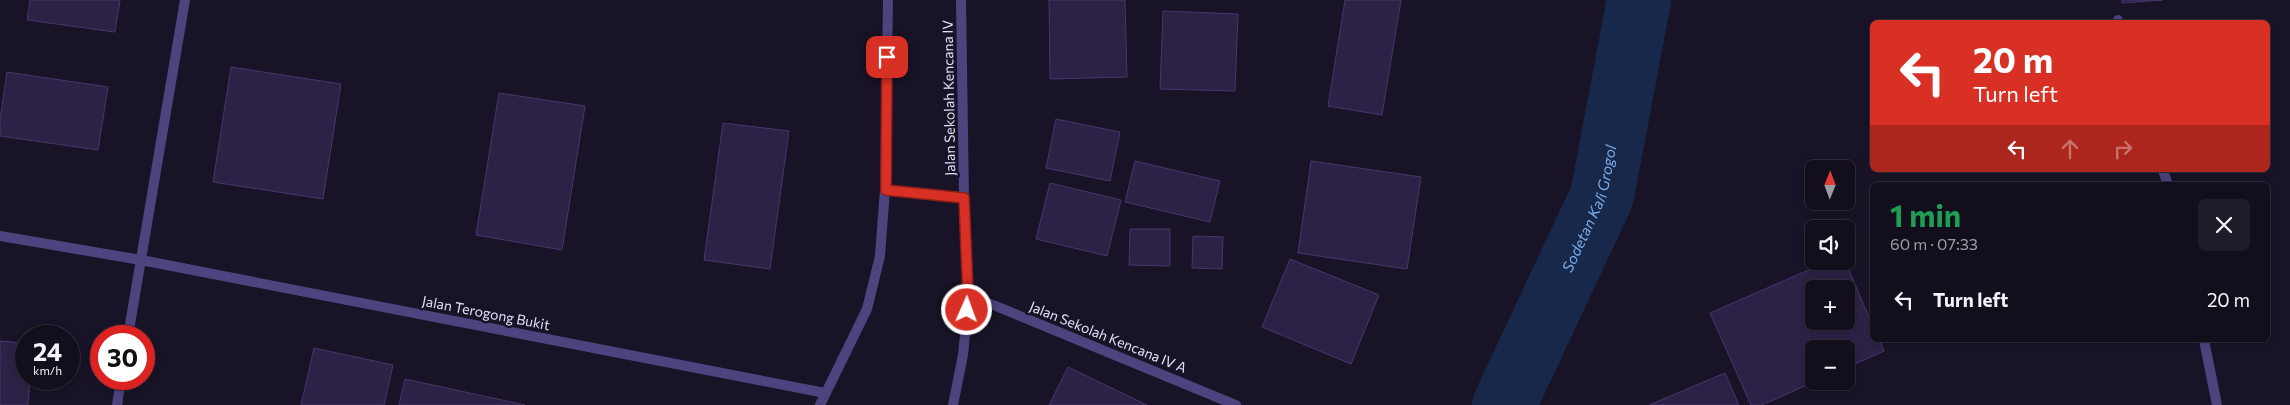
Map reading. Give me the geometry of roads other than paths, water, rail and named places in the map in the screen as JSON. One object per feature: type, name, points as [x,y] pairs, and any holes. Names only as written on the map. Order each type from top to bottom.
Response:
[{"type":"street","points":[[130,325],[185,0]]},
{"type":"street","points":[[820,405],[867,309],[880,256],[886,190],[888,0]]},
{"type":"street","name":"Jalan Sekolah Kencana IV","points":[[953,405],[963,355],[968,295],[964,198],[962,0]]},
{"type":"street","points":[[886,190],[964,198]]},
{"type":"street","name":"Jalan Terogong Bukit","points":[[0,236],[141,260],[825,393]]},
{"type":"street","name":"Jalan Sekolah Kencana IV A","points":[[968,295],[1236,405]]},
{"type":"street","points":[[2204,342],[2217,405]]},
{"type":"street","points":[[117,405],[119,390]]},
{"type":"waterway","name":"Sodetan Kali Grogol","points":[[1504,405],[1602,196],[1639,0]]}]
